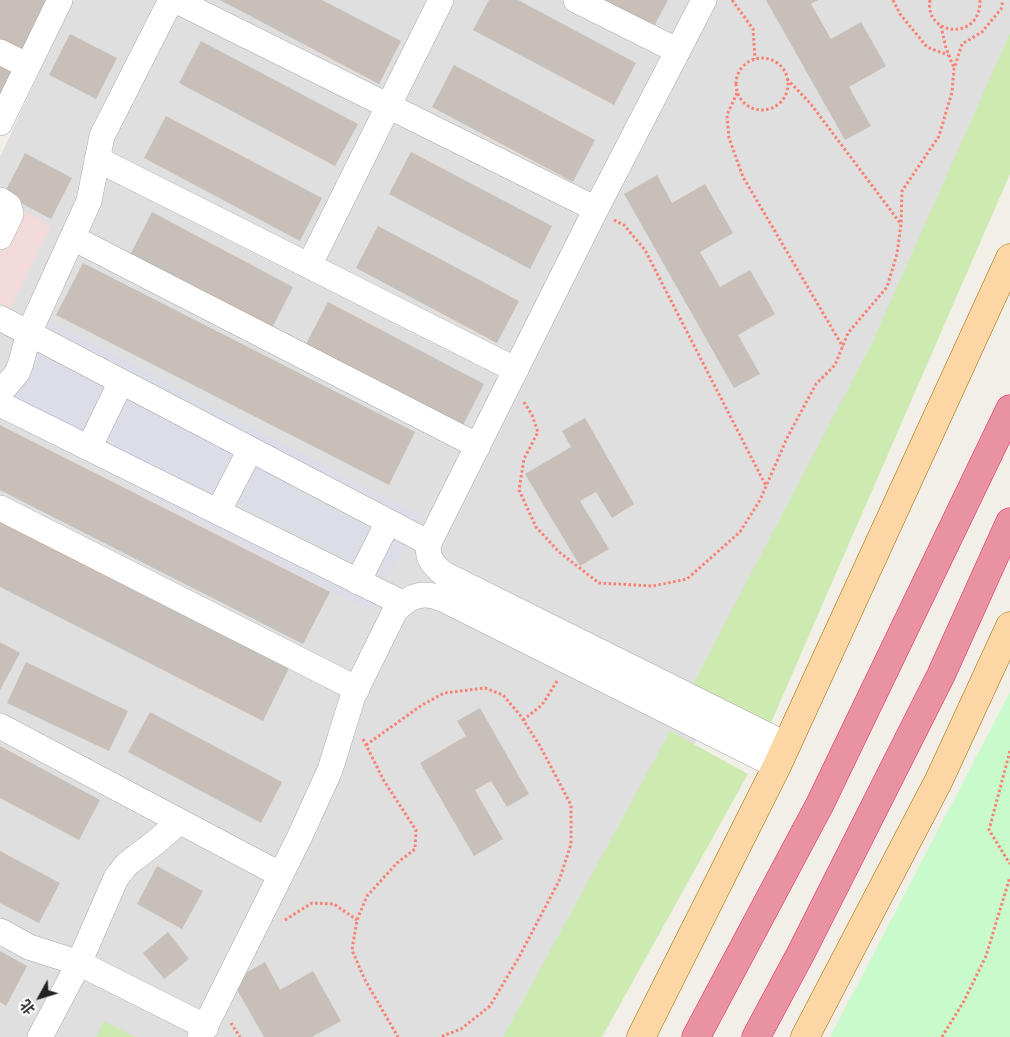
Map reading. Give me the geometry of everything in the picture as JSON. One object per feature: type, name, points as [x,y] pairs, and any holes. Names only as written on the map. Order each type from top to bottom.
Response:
[{"type":"highway","points":[[696,1037],[820,804],[1010,409]]},
{"type":"highway","points":[[756,1037],[801,953],[941,675],[1010,522]]},
{"type":"main road","points":[[640,1037],[782,756],[1010,258]]},
{"type":"main road","points":[[805,1037],[939,780],[1010,626]]},
{"type":"street","points":[[0,123],[60,0]]},
{"type":"street","points":[[0,393],[19,368],[29,333],[89,201],[102,136],[173,0],[596,209]]},
{"type":"street","points":[[309,266],[441,0]]},
{"type":"street","points":[[576,0],[678,51]]},
{"type":"street","points":[[704,0],[596,209],[429,544],[427,552],[435,567],[444,574],[782,756]]},
{"type":"street","points":[[0,52],[28,66]]},
{"type":"street","points":[[97,160],[309,266],[514,375]]},
{"type":"street","points":[[0,200],[10,206],[11,214],[0,237]]},
{"type":"street","points":[[73,238],[478,446]]},
{"type":"street","points":[[0,318],[429,544]]},
{"type":"street","points":[[89,448],[121,382]]},
{"type":"street","points":[[0,404],[402,604]]},
{"type":"street","points":[[218,512],[250,450]]},
{"type":"street","points":[[0,508],[357,689]]},
{"type":"street","points":[[358,582],[388,522]]},
{"type":"street","points":[[0,931],[30,947],[80,963],[203,1032],[282,875],[330,770],[357,689],[396,611],[402,604],[422,594],[434,595],[566,661],[782,756]]},
{"type":"street","points":[[0,726],[282,875]]},
{"type":"street","points":[[40,1037],[80,963],[116,878],[127,864],[179,822]]},
{"type":"path","points":[[732,0],[753,29],[755,59]]},
{"type":"path","points":[[893,0],[900,14],[927,47],[948,55]]},
{"type":"path","points":[[930,0],[931,13],[935,20],[941,26],[958,30],[966,27],[978,16],[980,0]]},
{"type":"path","points":[[514,375],[538,432],[524,459],[519,490],[536,527],[559,552],[599,583],[653,586],[687,579],[740,532],[760,500],[787,438],[816,384],[835,365],[848,333],[887,287],[897,254],[901,224],[902,190],[939,136],[952,92],[954,69],[962,44],[982,32],[1001,9],[1003,0]]},
{"type":"path","points":[[941,26],[948,55],[954,69]]},
{"type":"path","points":[[755,59],[771,60],[779,65],[787,79],[787,88],[784,96],[772,107],[764,110],[748,106],[737,93],[737,76],[747,63],[755,59]]},
{"type":"path","points":[[787,79],[810,103],[901,224]]},
{"type":"path","points":[[737,93],[727,115],[729,138],[744,177],[843,347]]},
{"type":"path","points":[[596,209],[602,215],[624,225],[645,250],[766,486]]},
{"type":"path","points":[[523,720],[542,706],[554,688],[566,661]]},
{"type":"path","points":[[366,745],[422,705],[444,693],[484,688],[503,695],[523,720],[540,746],[571,805],[571,844],[559,881],[519,957],[490,1006],[461,1029],[440,1037]]},
{"type":"path","points":[[348,713],[384,782],[416,830],[415,850],[397,863],[367,896],[357,920],[352,950],[365,980],[398,1037]]},
{"type":"path","points":[[1010,751],[989,830],[1010,864]]},
{"type":"path","points":[[942,1037],[964,1001],[986,956],[1010,878]]},
{"type":"path","points":[[252,935],[282,922],[312,903],[334,904],[357,920]]},
{"type":"shaded area","points":[[73,0],[1010,0],[1010,87],[752,635],[540,1037],[0,1037],[0,157]]},
{"type":"shaded area","points":[[0,197],[51,226],[9,311],[0,306]]},
{"type":"shaded area","points":[[48,320],[421,516],[371,612],[0,416]]},
{"type":"green space","points":[[1010,33],[1010,174],[770,725],[693,684],[871,345]]},
{"type":"green space","points":[[1010,692],[1010,1037],[830,1037]]},
{"type":"green space","points":[[670,731],[748,774],[602,1037],[503,1037]]},
{"type":"green space","points":[[104,1021],[135,1037],[96,1037]]},
{"type":"building","points":[[0,0],[48,0],[20,57],[0,47]]},
{"type":"building","points":[[220,0],[322,0],[401,41],[379,84]]},
{"type":"building","points":[[489,0],[518,0],[636,63],[614,105],[473,30]]},
{"type":"building","points":[[605,0],[668,0],[654,26]]},
{"type":"building","points":[[766,0],[818,0],[811,4],[831,39],[861,22],[886,66],[849,87],[871,126],[845,140]]},
{"type":"building","points":[[70,34],[117,58],[96,99],[49,75]]},
{"type":"building","points":[[201,41],[358,124],[335,166],[179,83]]},
{"type":"building","points":[[0,59],[16,67],[0,100]]},
{"type":"building","points":[[454,65],[595,140],[573,182],[432,107]]},
{"type":"building","points":[[166,116],[322,198],[300,241],[144,158]]},
{"type":"building","points":[[411,152],[552,226],[530,269],[389,194]]},
{"type":"building","points":[[25,153],[72,178],[51,219],[4,194]]},
{"type":"building","points":[[657,175],[672,203],[705,184],[733,233],[700,252],[720,287],[750,270],[775,314],[738,335],[760,374],[734,388],[624,194]]},
{"type":"building","points":[[152,212],[293,287],[271,330],[130,255]]},
{"type":"building","points":[[378,226],[519,301],[497,343],[356,268]]},
{"type":"building","points":[[83,263],[415,432],[389,485],[56,315]]},
{"type":"building","points":[[328,302],[484,384],[462,427],[306,344]]},
{"type":"building","points":[[585,418],[634,504],[612,518],[596,492],[580,501],[609,549],[580,566],[525,474],[571,447],[562,431]]},
{"type":"building","points":[[0,425],[330,592],[303,644],[0,490]]},
{"type":"building","points":[[0,522],[289,668],[263,721],[0,587]]},
{"type":"building","points":[[0,642],[20,653],[0,690]]},
{"type":"building","points":[[26,662],[128,711],[109,751],[7,703]]},
{"type":"building","points":[[480,708],[529,794],[507,807],[491,781],[475,790],[503,839],[474,856],[420,763],[466,736],[457,721]]},
{"type":"building","points":[[150,712],[282,782],[261,823],[128,752]]},
{"type":"building","points":[[0,746],[100,800],[79,840],[0,798]]},
{"type":"building","points":[[0,851],[60,883],[39,923],[0,903]]},
{"type":"building","points":[[157,866],[203,891],[182,929],[137,904]]},
{"type":"building","points":[[168,932],[189,959],[164,979],[143,953]]},
{"type":"building","points":[[0,951],[27,966],[6,1006],[0,1002]]},
{"type":"building","points":[[265,962],[280,990],[313,971],[341,1021],[312,1037],[264,1037],[232,981]]}]
